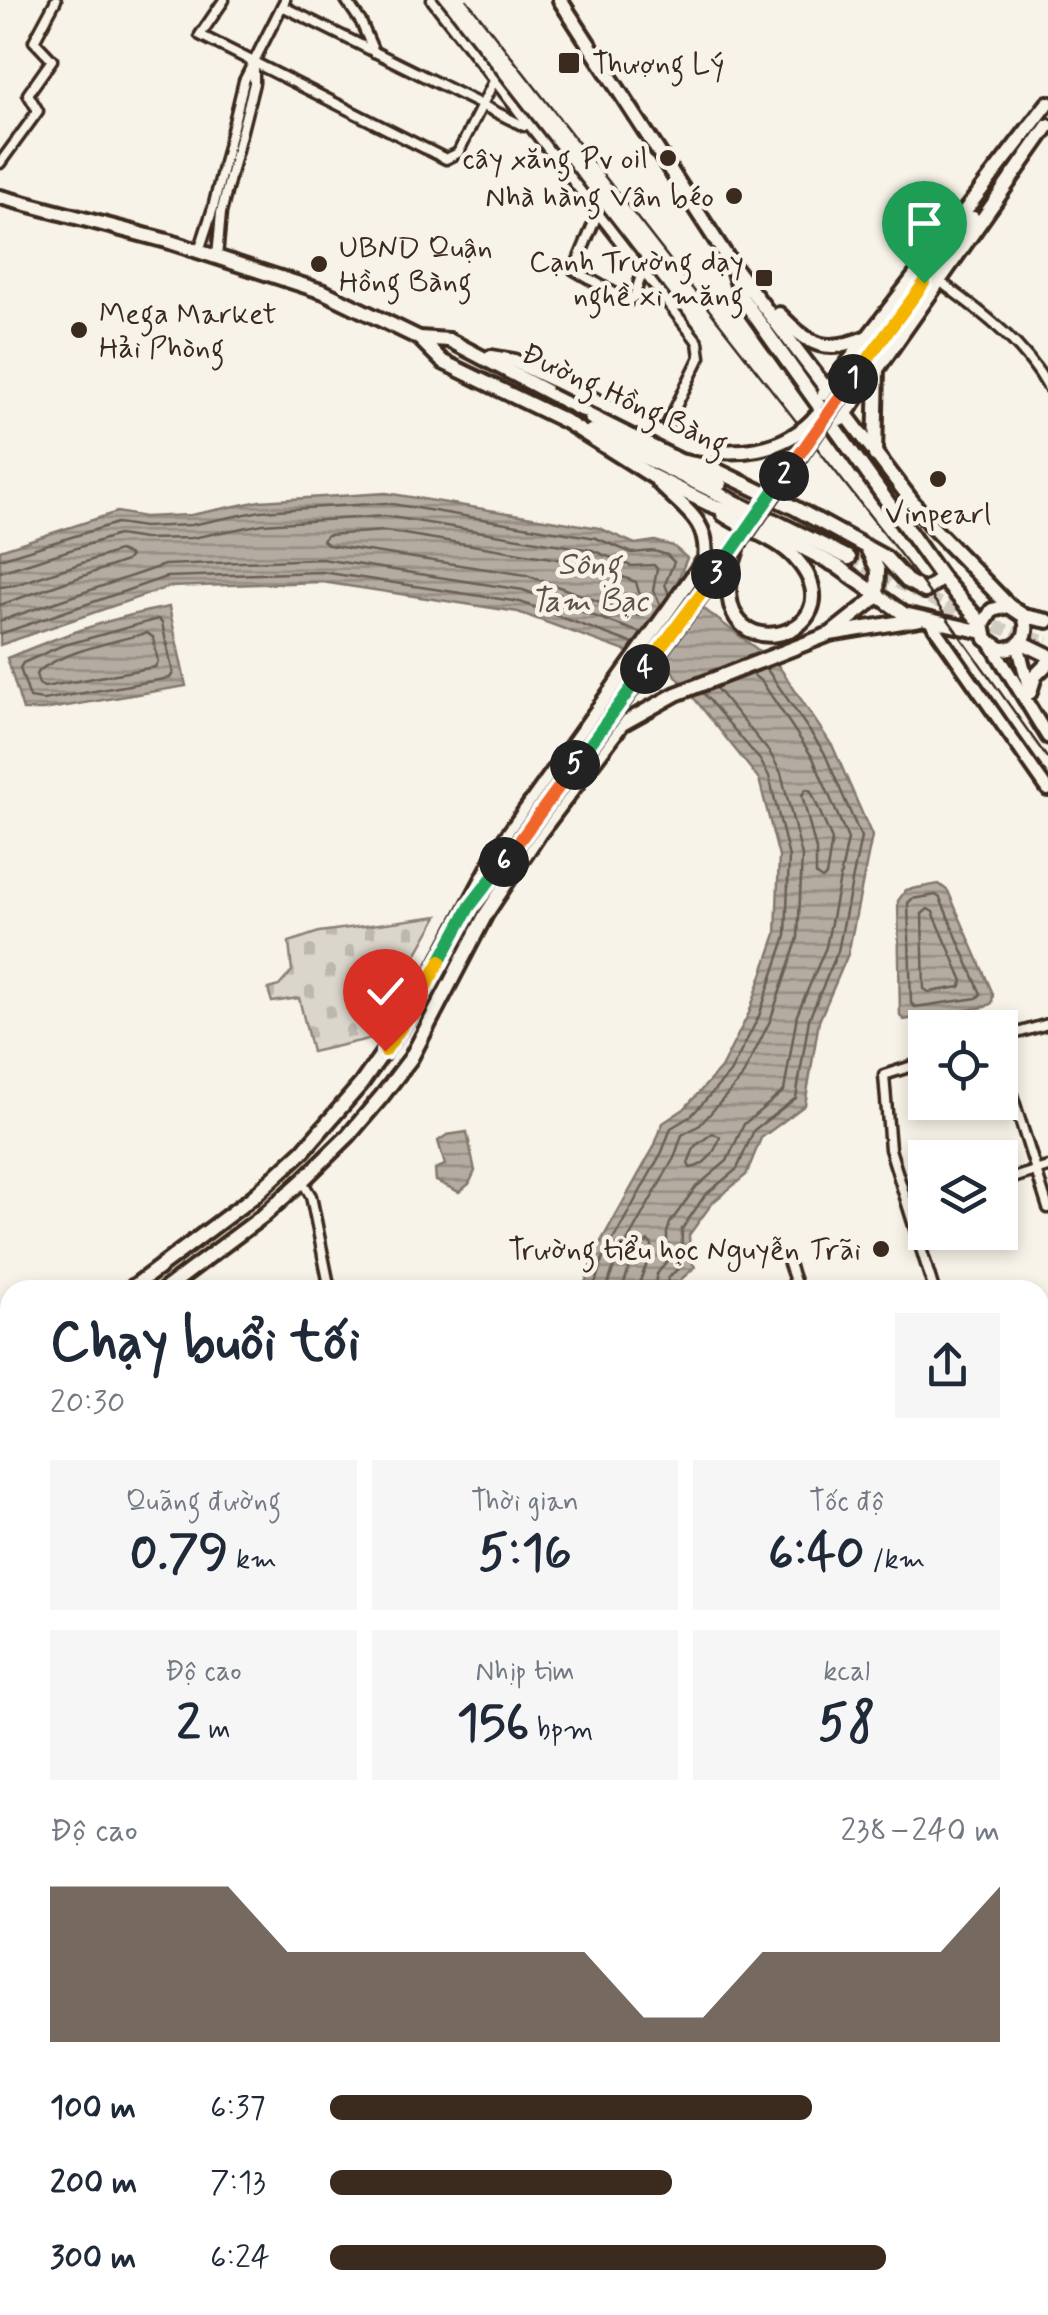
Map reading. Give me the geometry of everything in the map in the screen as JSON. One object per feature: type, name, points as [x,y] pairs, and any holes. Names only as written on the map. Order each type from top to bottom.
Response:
[{"type":"main road","points":[[560,0],[732,265],[875,455],[931,526],[1009,606],[1024,616],[1048,622]]},
{"type":"main road","points":[[818,403],[1048,103]]},
{"type":"main road","points":[[834,428],[1048,126]]},
{"type":"main road","points":[[994,190],[1007,158]]},
{"type":"main road","points":[[470,906],[740,542],[855,376],[994,190],[1023,161]]},
{"type":"main road","name":"Đường Hồng Bàng","points":[[0,197],[199,251],[324,292],[419,338],[443,362],[565,420],[652,476],[709,504],[846,558],[877,597],[904,614],[986,634]]},
{"type":"main road","points":[[732,265],[742,298],[986,634],[1048,737]]},
{"type":"main road","points":[[760,300],[812,343],[842,347],[872,336]]},
{"type":"main road","name":"Đường Hồng Bàng","points":[[419,338],[449,340],[578,408],[608,418],[794,507],[886,558],[916,588],[925,591],[942,578]]},
{"type":"main road","points":[[477,354],[514,360],[686,446],[731,453],[752,452],[796,434],[855,376]]},
{"type":"main road","points":[[875,455],[877,367]]},
{"type":"main road","points":[[578,408],[846,558],[853,570],[868,562],[867,548]]},
{"type":"main road","points":[[565,420],[846,558]]},
{"type":"main road","points":[[861,465],[875,455]]},
{"type":"main road","points":[[142,1280],[281,1172],[328,1124],[378,1061],[413,1010],[500,846],[698,571],[707,546],[703,528],[697,517],[652,476]]},
{"type":"main road","points":[[709,504],[785,548],[808,574],[810,614],[801,625],[764,636],[748,628],[733,613],[727,590],[740,542]]},
{"type":"main road","points":[[830,634],[877,597],[878,570],[867,548]]},
{"type":"main road","points":[[986,634],[992,610],[1009,606]]},
{"type":"main road","points":[[1024,616],[1027,628],[1020,644],[1037,716]]},
{"type":"main road","points":[[486,914],[539,834],[622,724],[676,694],[830,634],[926,619]]},
{"type":"main road","points":[[986,634],[1008,650],[1020,644],[1048,655]]},
{"type":"main road","points":[[1030,692],[1035,676],[1048,663]]},
{"type":"main road","points":[[600,708],[616,702],[622,704],[622,724]]},
{"type":"main road","points":[[177,1280],[263,1216],[302,1181],[349,1135],[411,1058],[486,914],[514,848]]},
{"type":"main road","points":[[378,1061],[397,1075]]},
{"type":"street","points":[[0,163],[38,111],[28,94],[52,60],[34,40],[56,0]]},
{"type":"street","points":[[224,0],[200,35],[446,160],[458,153],[494,81]]},
{"type":"street","points":[[346,0],[374,52]]},
{"type":"street","points":[[432,0],[698,342],[701,351],[666,427]]},
{"type":"street","points":[[199,251],[244,81],[283,3],[529,128]]},
{"type":"street","points":[[217,257],[221,213],[254,83],[254,64]]},
{"type":"street","points":[[598,216],[574,270],[628,300],[634,296],[642,273]]},
{"type":"street","points":[[946,286],[974,306],[1025,354],[1048,387]]},
{"type":"street","points":[[926,619],[1048,790]]},
{"type":"street","points":[[1018,1033],[1048,1024]]},
{"type":"street","points":[[908,1067],[884,1075],[890,1149],[908,1201]]},
{"type":"street","points":[[1018,1116],[1048,1208]]},
{"type":"street","points":[[1018,1176],[1048,1167]]},
{"type":"street","points":[[302,1181],[310,1196],[328,1280]]},
{"type":"street","points":[[922,1250],[931,1280]]},
{"type":"street","points":[[787,1258],[795,1280]]},
{"type":"green space","points":[[438,916],[369,1039],[312,1052],[299,998],[272,1002],[268,989],[279,986],[292,971],[289,942],[319,932]]},
{"type":"water","name":"Sông Tam Bạc","points":[[386,493],[599,528],[635,544],[655,541],[673,546],[687,558],[675,587],[778,665],[833,747],[872,836],[848,954],[819,1021],[805,1105],[761,1138],[746,1175],[713,1202],[689,1235],[690,1259],[695,1267],[680,1280],[586,1280],[594,1254],[654,1147],[663,1123],[684,1109],[721,1068],[749,1013],[776,934],[779,857],[759,779],[669,667],[518,612],[322,582],[168,587],[0,645],[0,550],[117,512],[144,517],[191,515],[260,501]]},
{"type":"water","points":[[169,607],[186,686],[23,710],[7,658],[86,628]]},
{"type":"water","points":[[939,884],[948,891],[993,994],[992,1003],[966,1010],[908,1010],[908,1019],[900,1016],[898,901],[906,890]]},
{"type":"water","points":[[467,1132],[475,1171],[469,1184],[459,1192],[436,1181],[435,1169],[445,1165],[438,1141],[447,1135]]},
{"type":"tunnel","points":[[849,558],[971,617],[1048,642]]},
{"type":"railway","points":[[467,0],[917,576],[1048,759]]},
{"type":"place","name":"Thượng Lý","points":[[569,63]]},
{"type":"place","name":"cây xăng Pv oil","points":[[668,158]]},
{"type":"place","name":"Nhà hàng Vân béo","points":[[734,196]]},
{"type":"place","name":"UBND Quận Hồng Bàng","points":[[319,264]]},
{"type":"place","name":"Cạnh Trường dạy nghề xi măng","points":[[764,278]]},
{"type":"place","name":"Mega Market Hải Phòng","points":[[79,330]]},
{"type":"place","name":"Vinpearl","points":[[938,479]]},
{"type":"place","name":"Trường tiểu học Nguyễn Trãi","points":[[881,1249]]},
{"type":"route","points":[[385,1051],[413,1010],[470,906],[740,542],[924,283]]}]
